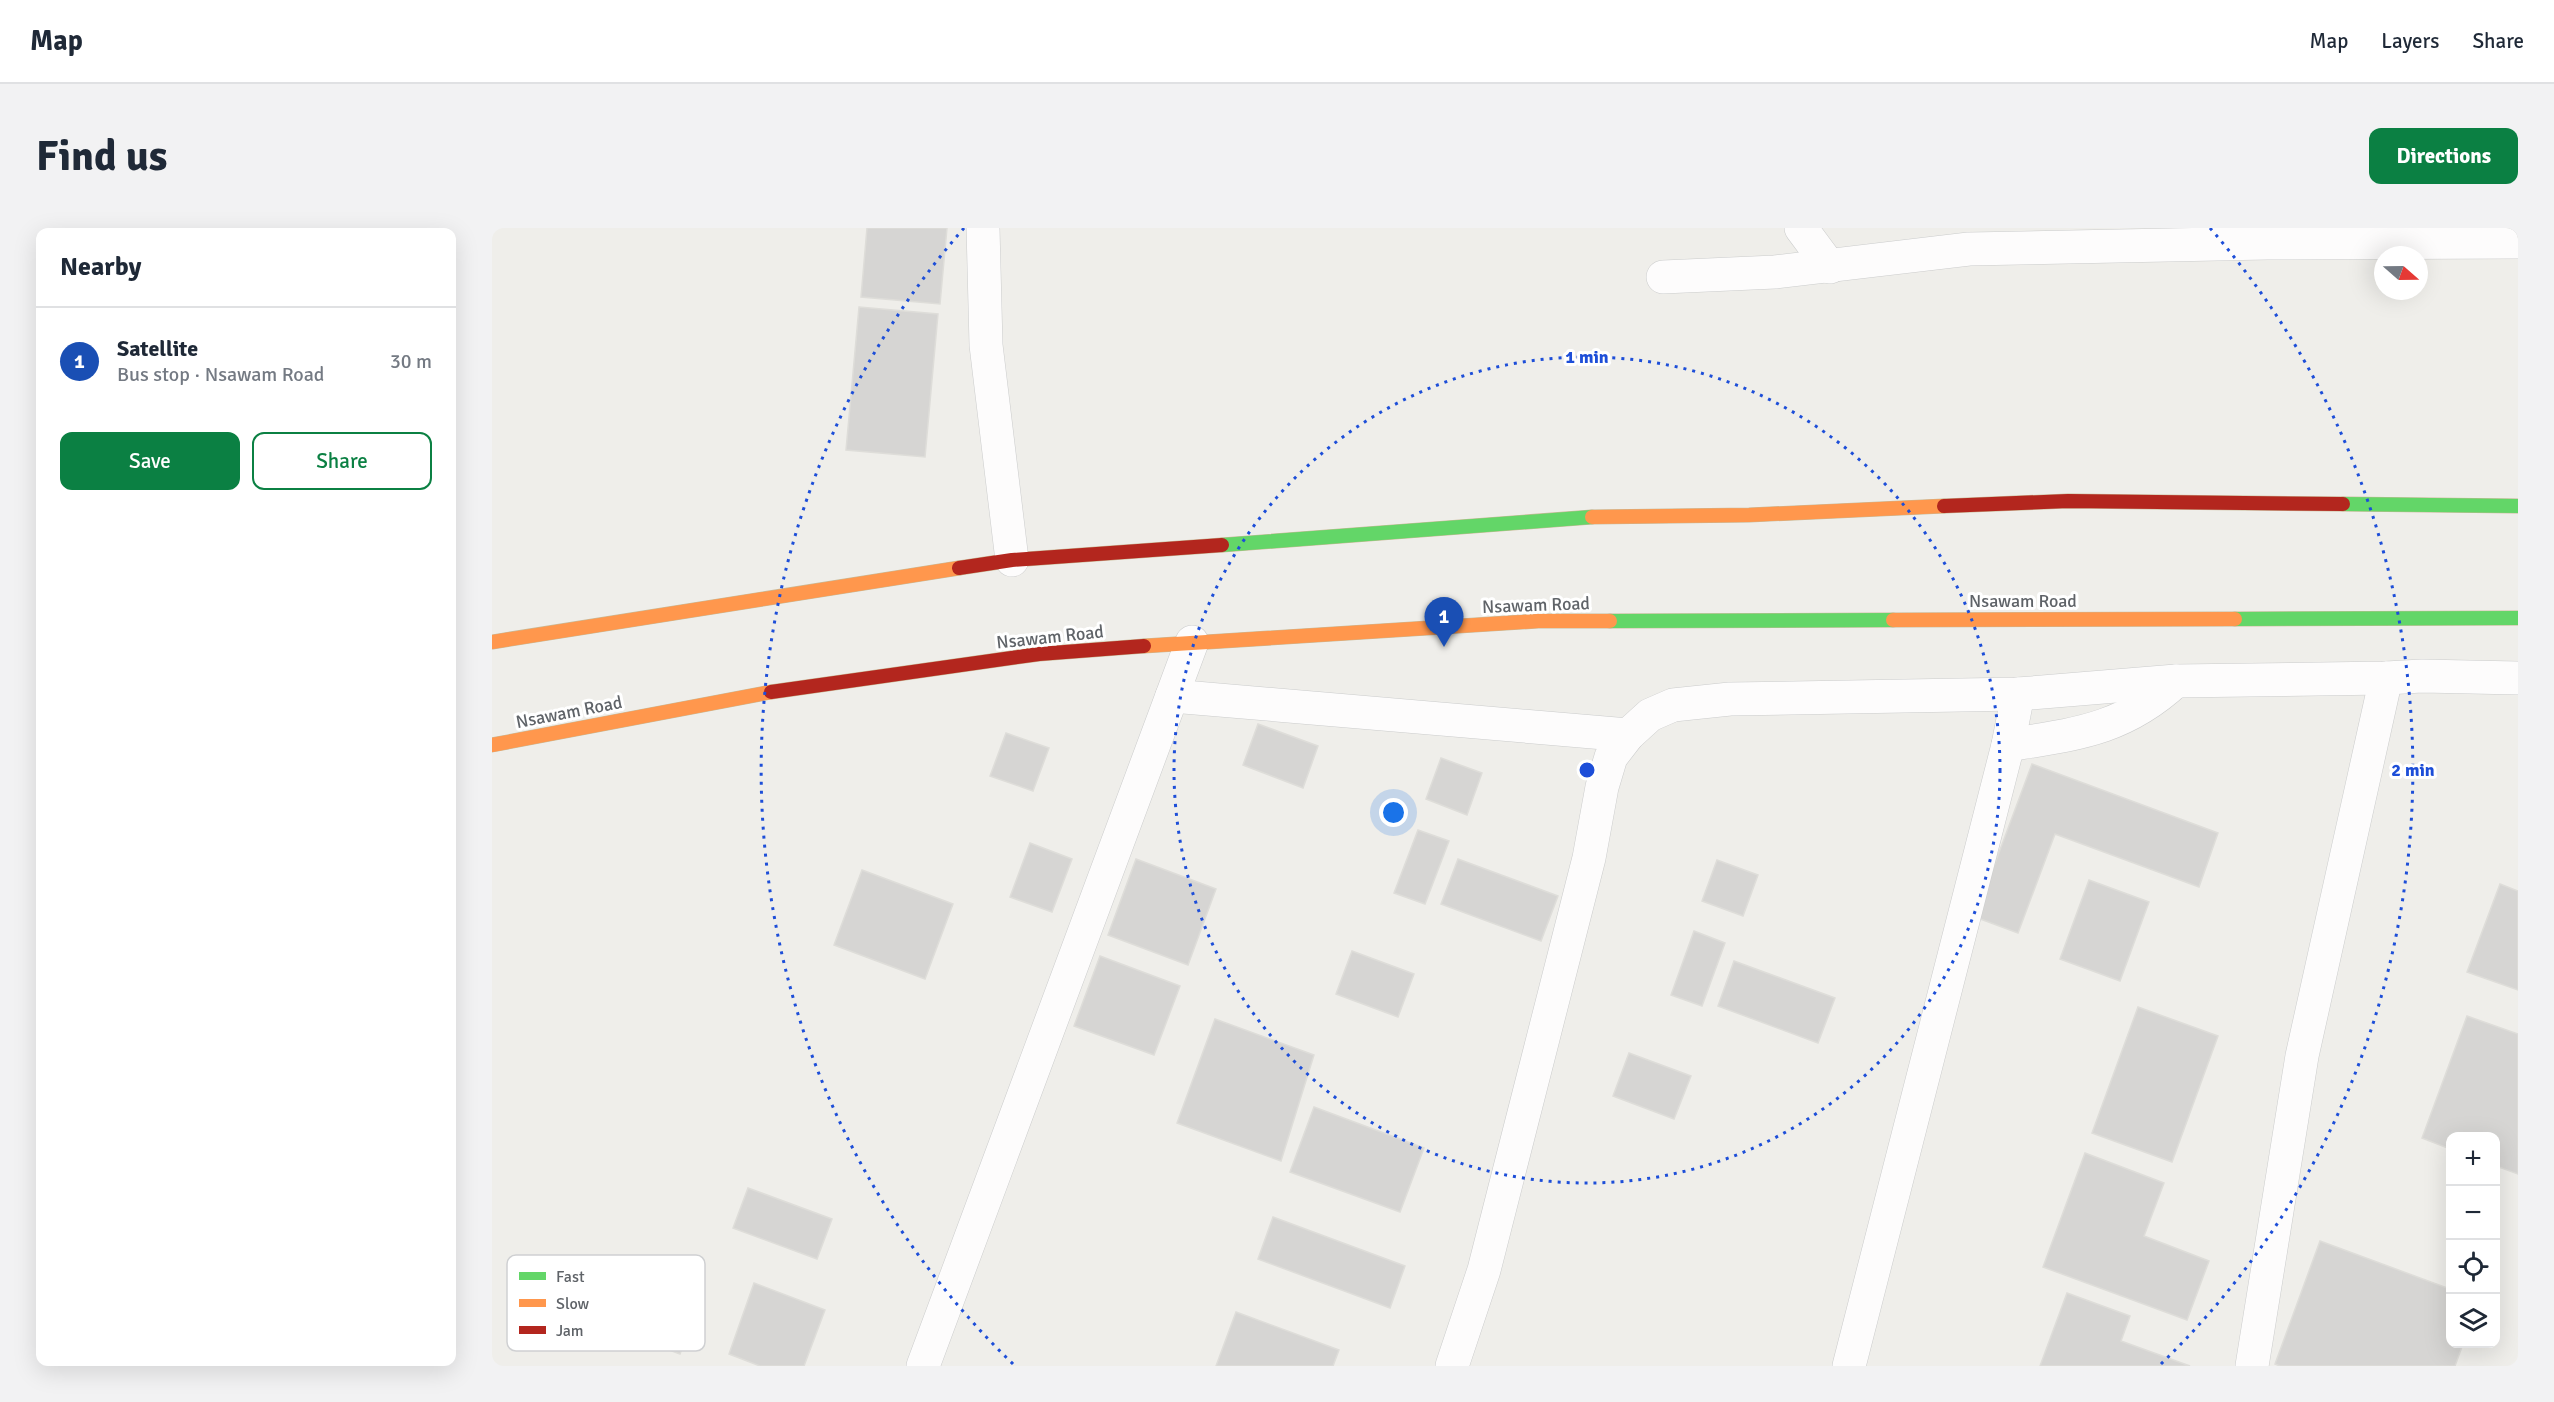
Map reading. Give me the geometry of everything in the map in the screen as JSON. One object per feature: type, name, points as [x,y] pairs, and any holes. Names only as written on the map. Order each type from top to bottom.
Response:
[{"type":"highway","points":[[492,642],[753,599],[1012,560],[1622,515],[1749,515],[2068,501],[2518,506]]},
{"type":"highway","name":"Nsawam Road","points":[[492,745],[784,690],[1039,654],[1192,642],[1538,621],[2518,618]]},
{"type":"street","points":[[982,228],[986,345],[1012,560]]},
{"type":"street","points":[[1801,228],[1830,267]]},
{"type":"street","points":[[1663,277],[1830,267],[1969,249],[2267,243],[2518,242]]},
{"type":"street","points":[[923,1366],[1192,642]]},
{"type":"street","points":[[1452,1366],[1484,1270],[1589,858],[1611,757],[1628,735],[1650,715],[1674,705],[1730,699],[2018,694],[2176,681],[2422,676],[2518,678]]},
{"type":"street","points":[[2252,1366],[2302,1056],[2386,678]]},
{"type":"street","points":[[2008,745],[2083,732],[2131,716],[2155,701],[2176,681]]},
{"type":"street","points":[[1849,1366],[2008,745],[2018,694]]},
{"type":"street","points":[[1172,696],[1628,735]]},
{"type":"building","points":[[867,228],[947,228],[940,304],[861,297]]},
{"type":"building","points":[[859,307],[938,314],[925,457],[846,450]]},
{"type":"building","points":[[1258,724],[1318,746],[1303,788],[1243,765]]},
{"type":"building","points":[[1006,733],[1049,748],[1033,791],[990,776]]},
{"type":"building","points":[[1441,758],[1482,773],[1467,815],[1426,799]]},
{"type":"building","points":[[2032,764],[2218,833],[2199,887],[2055,834],[2018,933],[1975,917]]},
{"type":"building","points":[[1418,830],[1449,841],[1425,904],[1394,893]]},
{"type":"building","points":[[1030,843],[1072,859],[1052,912],[1010,897]]},
{"type":"building","points":[[1136,859],[1216,889],[1188,965],[1108,935]]},
{"type":"building","points":[[1458,859],[1558,896],[1541,941],[1441,904]]},
{"type":"building","points":[[1717,860],[1758,875],[1743,916],[1702,901]]},
{"type":"building","points":[[862,870],[953,904],[925,979],[834,945]]},
{"type":"building","points":[[2089,880],[2149,902],[2120,981],[2060,959]]},
{"type":"building","points":[[2500,884],[2518,891],[2518,990],[2467,972]]},
{"type":"building","points":[[1694,931],[1725,943],[1702,1006],[1671,995]]},
{"type":"building","points":[[1352,951],[1414,974],[1398,1017],[1336,994]]},
{"type":"building","points":[[1100,956],[1180,986],[1154,1055],[1074,1026]]},
{"type":"building","points":[[1734,961],[1835,998],[1818,1043],[1718,1006]]},
{"type":"building","points":[[2138,1007],[2218,1036],[2172,1162],[2092,1133]]},
{"type":"building","points":[[2467,1016],[2518,1034],[2518,1174],[2500,1167],[2500,1132],[2446,1132],[2446,1147],[2422,1138]]},
{"type":"building","points":[[1215,1019],[1314,1055],[1281,1161],[1177,1123]]},
{"type":"building","points":[[1629,1053],[1691,1076],[1674,1119],[1613,1096]]},
{"type":"building","points":[[1314,1107],[1424,1148],[1400,1212],[1290,1172]]},
{"type":"building","points":[[2085,1153],[2164,1183],[2144,1236],[2209,1261],[2187,1320],[2043,1267]]},
{"type":"building","points":[[748,1188],[832,1219],[817,1259],[733,1228]]},
{"type":"building","points":[[1273,1217],[1405,1266],[1390,1308],[1258,1259]]},
{"type":"building","points":[[2320,1241],[2446,1288],[2446,1348],[2462,1348],[2455,1366],[2280,1366],[2275,1364]]},
{"type":"building","points":[[754,1283],[825,1310],[804,1366],[760,1366],[729,1354]]},
{"type":"building","points":[[2067,1293],[2130,1316],[2121,1341],[2190,1366],[2040,1366]]},
{"type":"building","points":[[1236,1312],[1339,1350],[1333,1366],[1216,1366]]},
{"type":"traffic: fast","points":[[2343,504],[2518,506]]},
{"type":"traffic: fast","points":[[1222,545],[1592,517]]},
{"type":"traffic: fast","points":[[2235,619],[2518,618]]},
{"type":"traffic: fast","points":[[1610,621],[1893,620]]},
{"type":"traffic: slow","points":[[1592,517],[1749,515],[1944,506]]},
{"type":"traffic: slow","points":[[492,642],[959,568]]},
{"type":"traffic: slow","points":[[1893,620],[2235,619]]},
{"type":"traffic: slow","points":[[1144,646],[1538,621],[1610,621]]},
{"type":"traffic: slow","points":[[492,745],[771,692]]},
{"type":"traffic: jam","points":[[1944,506],[2068,501],[2343,504]]},
{"type":"traffic: jam","points":[[959,568],[1012,560],[1222,545]]},
{"type":"traffic: jam","points":[[771,692],[1039,654],[1144,646]]},
{"type":"place","name":"Satellite","points":[[1444,647]]}]
